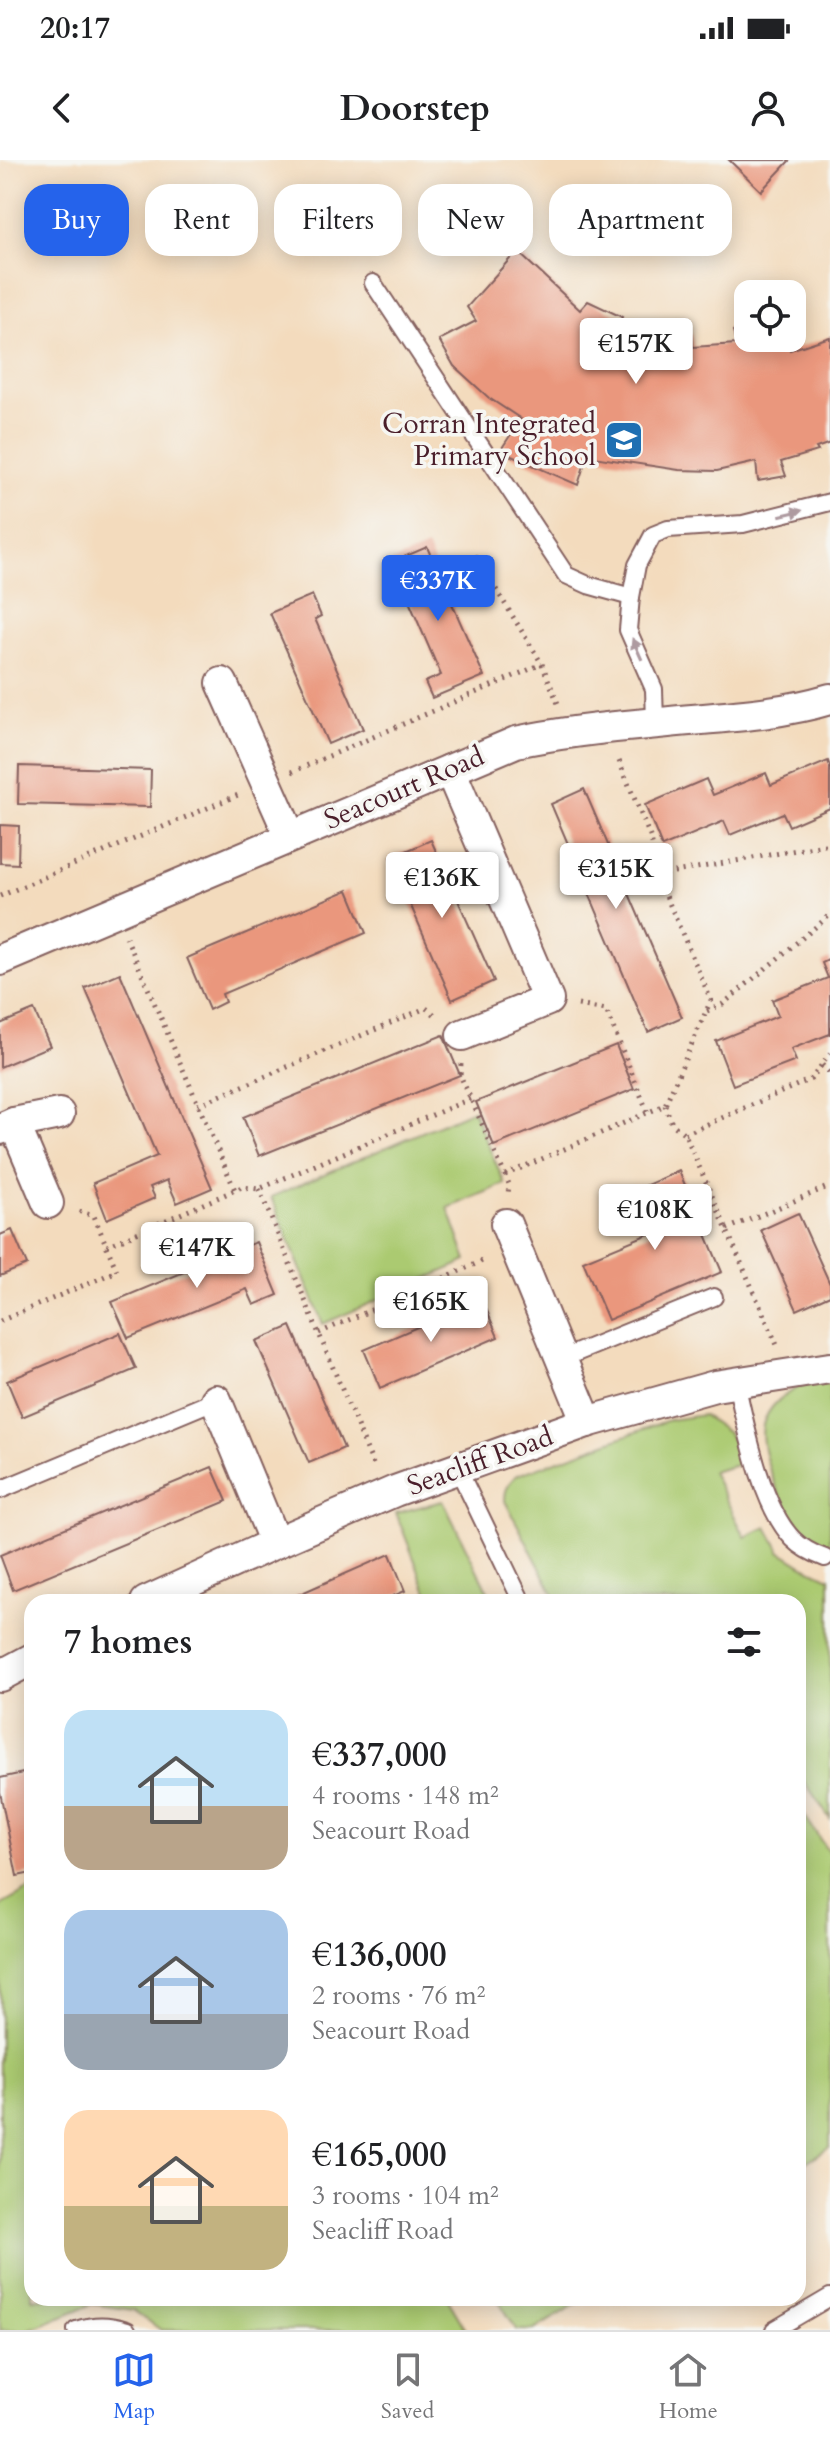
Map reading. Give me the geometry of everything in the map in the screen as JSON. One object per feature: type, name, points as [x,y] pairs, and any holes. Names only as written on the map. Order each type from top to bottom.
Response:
[{"type":"street","points":[[222,683],[290,836]]},
{"type":"street","name":"Seacourt Road","points":[[0,960],[516,742],[655,723],[770,714],[830,699]]},
{"type":"street","points":[[450,770],[548,1000],[462,1035]]},
{"type":"street","points":[[48,1203],[7,1126],[59,1114]]},
{"type":"street","points":[[510,1236],[587,1422]]},
{"type":"street","name":"Seacliff Road","points":[[163,1594],[386,1495],[587,1422],[736,1382],[830,1368]]},
{"type":"street","points":[[216,1400],[275,1543]]},
{"type":"street","points":[[0,1676],[24,1663]]},
{"type":"lane","points":[[373,283],[566,575],[588,585],[631,597]]},
{"type":"lane","points":[[655,723],[654,689],[628,630],[637,565],[653,535],[668,529],[743,524],[830,502]]},
{"type":"lane","points":[[561,1359],[714,1297]]},
{"type":"lane","points":[[736,1382],[753,1455],[777,1517],[794,1540],[825,1558]]},
{"type":"lane","points":[[0,1490],[216,1400]]},
{"type":"lane","points":[[458,1469],[518,1594]]},
{"type":"lane","points":[[774,2330],[830,2297]]},
{"type":"lane","points":[[76,2330],[93,2325],[127,2330]]},
{"type":"path","points":[[475,555],[542,664],[567,734]]},
{"type":"path","points":[[505,1175],[665,1105],[711,1000],[658,875],[651,839],[605,729]]},
{"type":"path","points":[[658,875],[830,844]]},
{"type":"path","points":[[115,911],[235,1190]]},
{"type":"path","points":[[706,1011],[723,1004],[830,915]]},
{"type":"path","points":[[548,1000],[606,1010],[648,1113]]},
{"type":"path","points":[[198,1105],[426,1008],[462,1035],[460,1075],[509,1184],[510,1236],[319,1333]]},
{"type":"path","points":[[685,1134],[811,1079],[830,1054]]},
{"type":"path","points":[[822,1065],[830,1074]]},
{"type":"path","points":[[107,1246],[242,1187],[259,1189],[470,1099]]},
{"type":"path","points":[[665,1105],[672,1124],[685,1134],[767,1322]]},
{"type":"path","points":[[727,1229],[830,1186]]},
{"type":"path","points":[[259,1189],[386,1495]]},
{"type":"path","points":[[0,1321],[117,1271],[94,1216],[48,1203]]},
{"type":"green space","points":[[473,1110],[505,1184],[448,1208],[467,1261],[323,1324],[271,1197]]},
{"type":"green space","points":[[818,1378],[830,1378],[830,1548],[809,1539],[796,1524],[773,1478],[762,1431],[765,1419],[775,1404]]},
{"type":"green space","points":[[703,1415],[728,1433],[744,1463],[712,1472],[745,1537],[767,1527],[780,1551],[804,1566],[830,1576],[830,1819],[806,1784],[806,1594],[554,1594],[505,1501],[508,1486],[517,1475],[669,1420]]},
{"type":"green space","points":[[443,1501],[489,1594],[428,1594],[396,1513]]},
{"type":"green space","points":[[806,1818],[830,1855],[830,2147],[806,2162]]},
{"type":"green space","points":[[24,1892],[24,2306],[87,2306],[28,2330],[0,2330],[0,1906]]},
{"type":"green space","points":[[106,2306],[452,2306],[466,2330],[161,2330],[133,2310]]},
{"type":"green space","points":[[502,2306],[573,2306],[534,2330],[517,2330]]},
{"type":"building","points":[[729,160],[790,160],[761,191]]},
{"type":"building","points":[[513,256],[522,256],[580,310],[588,301],[622,317],[617,329],[647,340],[679,345],[681,334],[692,334],[693,347],[734,344],[734,352],[806,352],[806,345],[830,337],[830,443],[816,448],[818,451],[781,462],[786,476],[758,481],[756,462],[717,471],[679,470],[587,456],[578,485],[500,451],[521,419],[489,398],[454,366],[439,340],[476,321],[467,307]]},
{"type":"building","points":[[427,547],[484,676],[432,698],[425,682],[441,675],[392,562]]},
{"type":"building","points":[[312,595],[321,616],[315,619],[363,729],[328,744],[270,613]]},
{"type":"building","points":[[828,761],[830,808],[789,826],[783,813],[730,835],[724,821],[662,847],[645,805],[706,779],[713,795],[766,773],[771,785]]},
{"type":"building","points":[[19,766],[151,770],[150,807],[18,804]]},
{"type":"building","points":[[584,789],[682,1017],[648,1032],[551,804]]},
{"type":"building","points":[[0,825],[19,826],[18,864],[0,863]]},
{"type":"building","points":[[431,840],[494,981],[452,1000],[390,858]]},
{"type":"building","points":[[348,890],[366,933],[222,994],[225,1002],[209,1010],[187,958]]},
{"type":"building","points":[[830,959],[830,1034],[791,1049],[796,1061],[733,1085],[716,1041],[778,1016],[772,1000],[828,978],[822,963]]},
{"type":"building","points":[[120,973],[212,1188],[177,1203],[167,1180],[150,1187],[155,1198],[107,1219],[93,1183],[157,1156],[85,988]]},
{"type":"building","points":[[34,1010],[50,1046],[0,1067],[0,1024]]},
{"type":"building","points":[[443,1035],[460,1075],[259,1156],[243,1117]]},
{"type":"building","points":[[616,1045],[634,1089],[494,1146],[476,1102]]},
{"type":"building","points":[[679,1171],[722,1272],[608,1320],[583,1261],[651,1233],[633,1191]]},
{"type":"building","points":[[798,1213],[830,1284],[830,1295],[797,1310],[761,1230]]},
{"type":"building","points":[[12,1230],[27,1265],[0,1276],[0,1235]]},
{"type":"building","points":[[256,1242],[278,1295],[254,1305],[247,1289],[128,1338],[112,1302]]},
{"type":"building","points":[[482,1299],[498,1337],[380,1388],[364,1350]]},
{"type":"building","points":[[291,1326],[344,1448],[309,1463],[256,1341]]},
{"type":"building","points":[[120,1333],[136,1369],[22,1417],[7,1381]]},
{"type":"building","points":[[212,1467],[227,1501],[13,1590],[0,1555]]},
{"type":"building","points":[[390,1554],[405,1591],[398,1594],[300,1594]]},
{"type":"building","points":[[24,1773],[24,1875],[17,1876],[0,1778]]},
{"type":"place","name":"Corran Integrated Primary School","points":[[624,440]]}]
